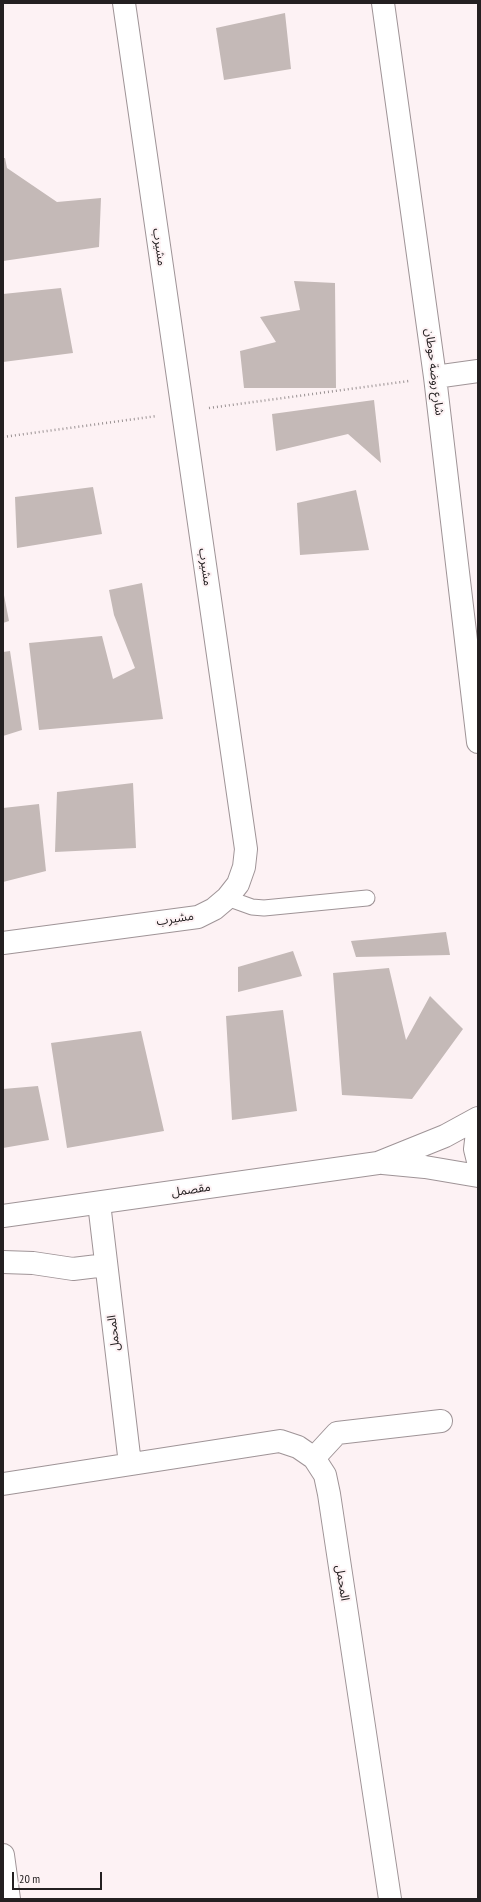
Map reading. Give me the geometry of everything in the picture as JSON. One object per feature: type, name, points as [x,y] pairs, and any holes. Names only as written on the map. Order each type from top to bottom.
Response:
[{"type":"street","name":"مشيرب","points":[[3,943],[198,917],[214,909],[227,898],[238,884],[244,867],[246,849],[124,3]]},
{"type":"street","name":"شارع روضة حوطان","points":[[383,3],[435,377],[478,742]]},
{"type":"street","points":[[435,377],[478,371]]},
{"type":"street","name":"مقصمل","points":[[378,1163],[445,1136],[478,1118]]},
{"type":"street","points":[[478,1124],[475,1148],[478,1161]]},
{"type":"street","name":"مقصمل","points":[[3,1216],[378,1163],[425,1166],[478,1176]]},
{"type":"street","name":"المحمل","points":[[99,1203],[130,1464]]},
{"type":"street","points":[[3,1262],[33,1263],[73,1269],[106,1265]]},
{"type":"street","points":[[314,1458],[337,1433],[441,1421]]},
{"type":"street","name":"المحمل","points":[[3,1484],[280,1441],[298,1447],[314,1458],[324,1475],[329,1494],[390,1899]]},
{"type":"street","points":[[3,1855],[9,1899]]},
{"type":"lane","points":[[227,898],[252,907],[264,908],[367,898]]},
{"type":"path","points":[[3,437],[435,377]]},
{"type":"building","points":[[285,13],[291,69],[224,80],[216,28]]},
{"type":"building","points":[[3,158],[5,158],[7,168],[57,202],[101,198],[99,247],[3,261]]},
{"type":"building","points":[[294,281],[335,283],[336,388],[244,388],[240,351],[276,342],[260,317],[300,310]]},
{"type":"building","points":[[61,288],[73,353],[3,362],[3,294]]},
{"type":"building","points":[[374,400],[381,463],[348,434],[276,451],[272,414]]},
{"type":"building","points":[[93,487],[102,534],[17,548],[15,497]]},
{"type":"building","points":[[356,490],[369,550],[300,555],[297,503]]},
{"type":"building","points":[[142,583],[163,719],[39,730],[29,643],[102,636],[113,679],[135,668],[114,615],[109,590]]},
{"type":"building","points":[[3,590],[9,621],[3,623]]},
{"type":"building","points":[[10,651],[22,730],[3,736],[3,652]]},
{"type":"building","points":[[133,783],[136,848],[55,852],[57,792]]},
{"type":"building","points":[[39,804],[46,871],[3,882],[3,808]]},
{"type":"building","points":[[446,932],[450,955],[356,957],[351,941]]},
{"type":"building","points":[[293,951],[302,976],[238,992],[238,967]]},
{"type":"building","points":[[389,968],[406,1040],[430,996],[463,1029],[412,1099],[342,1095],[333,973]]},
{"type":"building","points":[[283,1010],[297,1111],[232,1120],[226,1016]]},
{"type":"building","points":[[141,1031],[164,1131],[67,1148],[51,1043]]},
{"type":"building","points":[[38,1086],[49,1140],[3,1148],[3,1089]]}]
